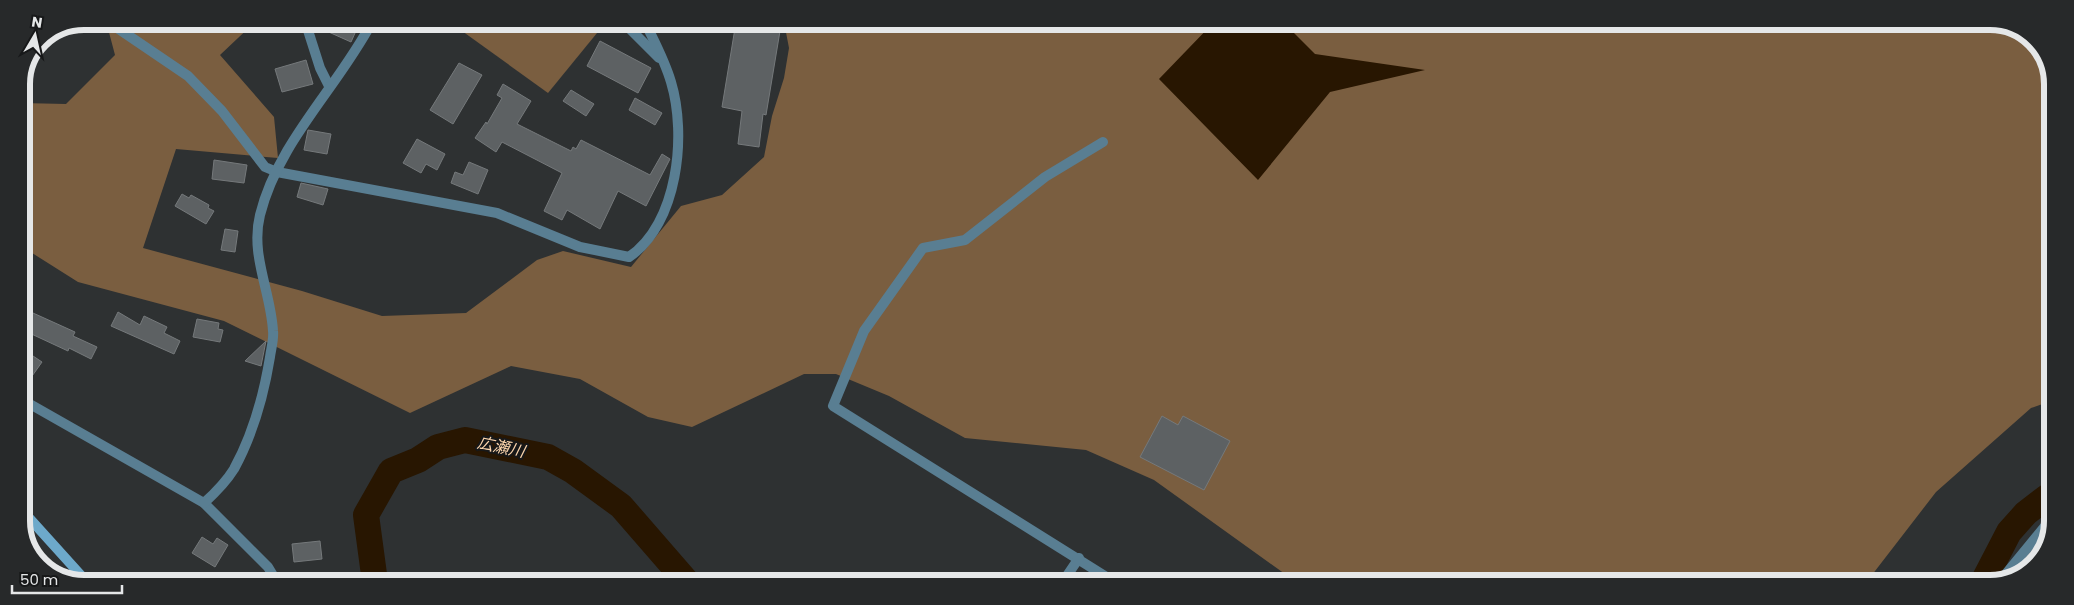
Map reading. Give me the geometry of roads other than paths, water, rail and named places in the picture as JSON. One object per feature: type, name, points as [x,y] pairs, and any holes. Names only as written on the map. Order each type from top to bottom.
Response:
[{"type":"main road","points":[[30,519],[82,575]]},
{"type":"street","points":[[120,30],[188,76],[222,111],[265,167],[276,172],[497,213],[580,247],[629,257],[642,248],[664,215],[675,171],[677,117],[671,82],[649,30]]},
{"type":"street","points":[[308,30],[320,68],[329,86]]},
{"type":"street","points":[[204,503],[220,488],[234,468],[264,394],[274,332],[259,263],[257,236],[260,214],[276,172],[329,86],[360,45],[368,30]]},
{"type":"street","points":[[631,30],[664,64]]},
{"type":"street","points":[[1103,142],[1045,177],[965,240],[923,248],[864,332],[832,406],[1104,575]]},
{"type":"street","points":[[30,403],[204,503],[268,567],[273,575]]},
{"type":"street","points":[[2008,572],[2044,528]]},
{"type":"street","points":[[1067,575],[1079,558]]},
{"type":"waterway","name":"広瀬川","points":[[374,575],[366,515],[391,471],[418,460],[438,447],[465,440],[548,457],[573,471],[621,506],[681,575]]},
{"type":"waterway","points":[[1987,575],[2009,532],[2026,513],[2044,499]]}]
